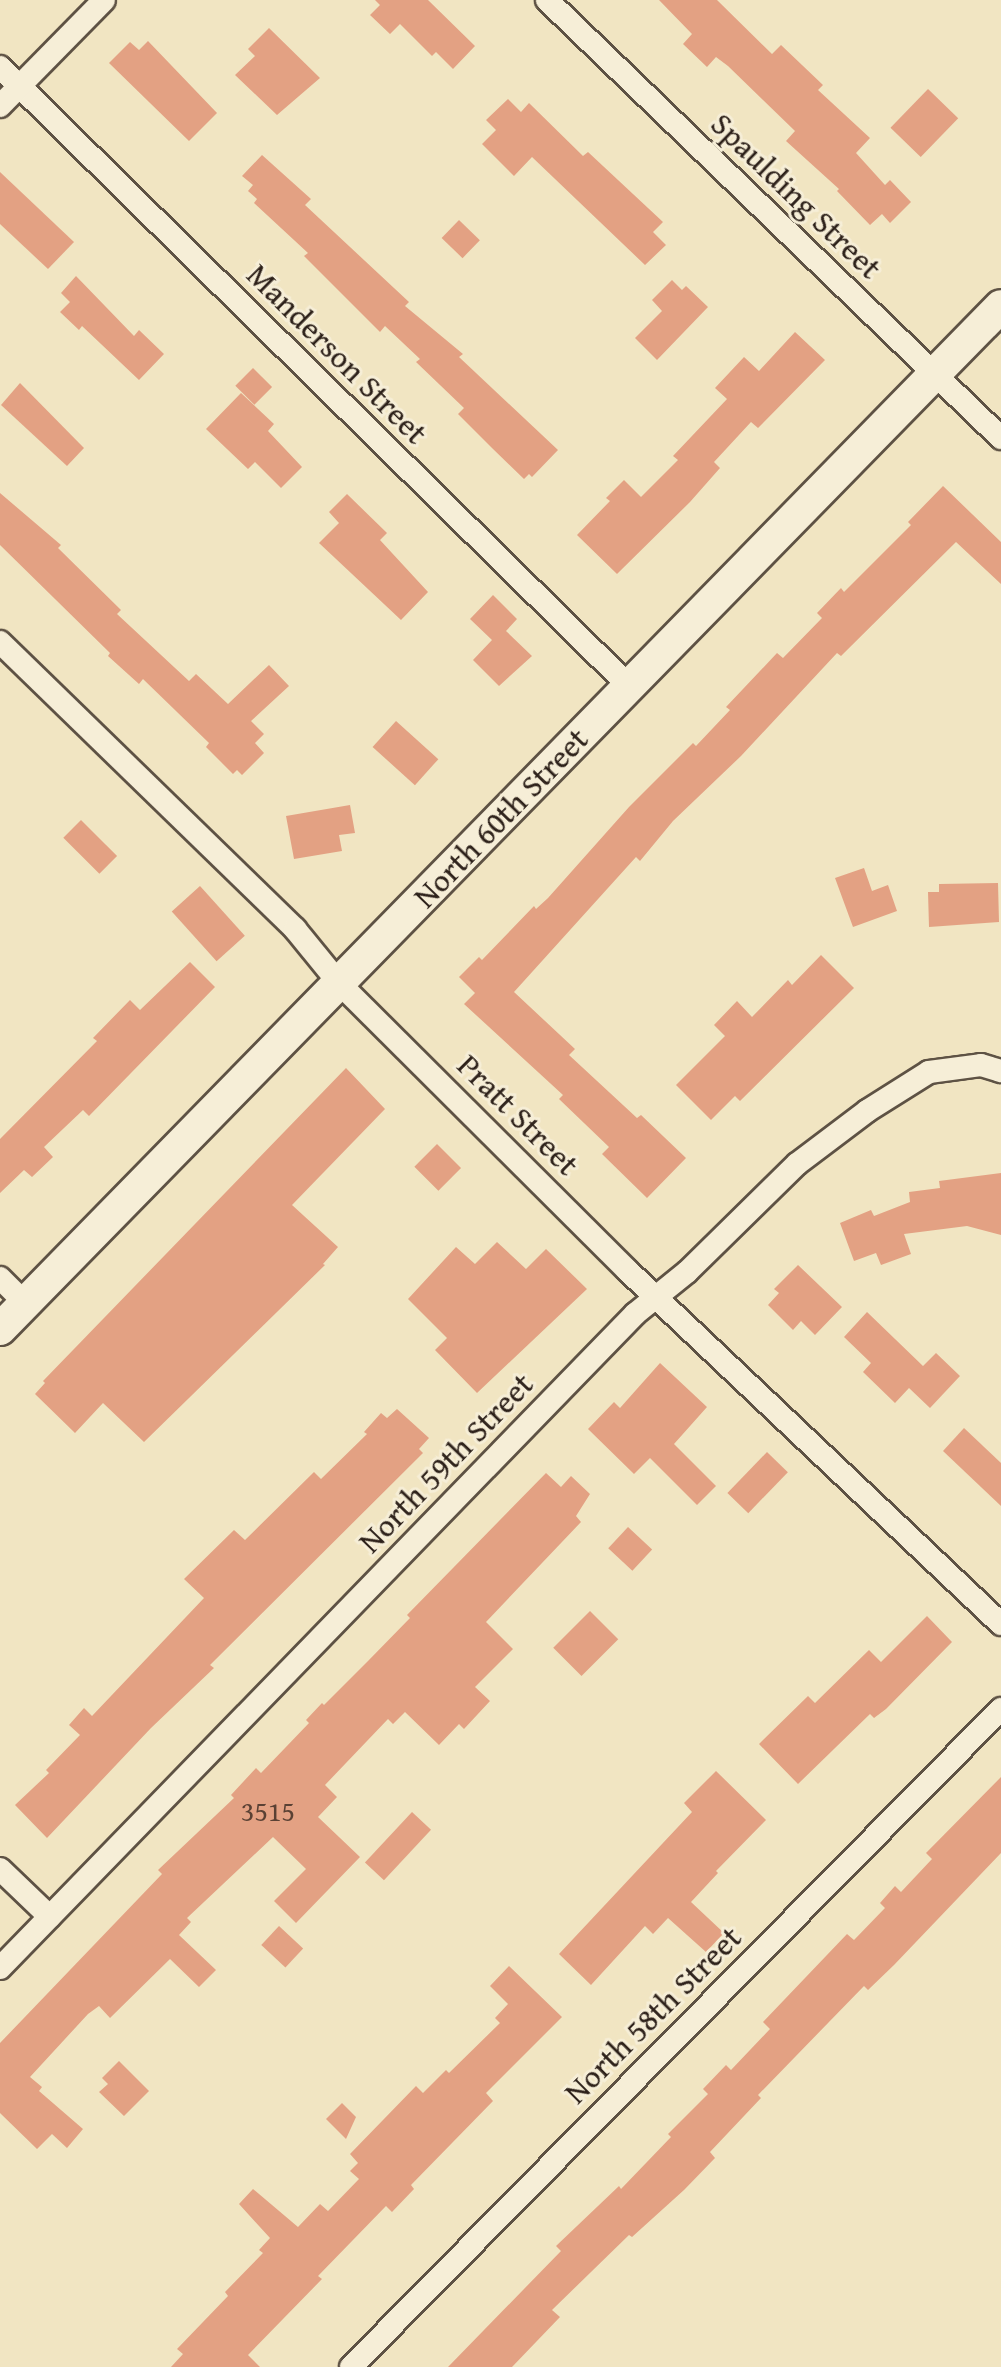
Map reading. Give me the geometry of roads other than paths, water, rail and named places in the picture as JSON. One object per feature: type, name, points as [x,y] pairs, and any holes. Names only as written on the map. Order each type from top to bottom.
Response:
[{"type":"main road","name":"North 60th Street","points":[[0,1329],[1001,306]]},
{"type":"street","points":[[0,106],[104,0]]},
{"type":"street","name":"Spaulding Street","points":[[547,0],[1001,438]]},
{"type":"street","name":"Manderson Street","points":[[0,67],[629,686]]},
{"type":"street","name":"Pratt Street","points":[[0,642],[295,929],[339,983],[657,1296],[1001,1624]]},
{"type":"street","name":"North 59th Street","points":[[0,1968],[624,1326],[687,1272],[797,1164],[837,1132],[929,1072],[991,1068]]},
{"type":"street","points":[[0,1278],[25,1303]]},
{"type":"street","name":"North 58th Street","points":[[351,2367],[1001,1709]]},
{"type":"street","points":[[0,1869],[50,1917]]}]
